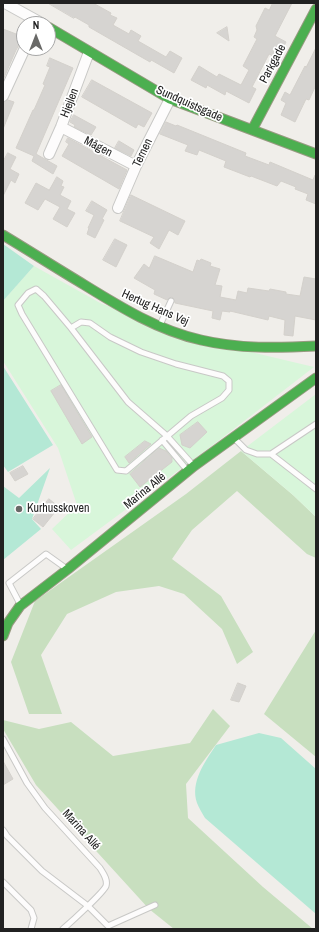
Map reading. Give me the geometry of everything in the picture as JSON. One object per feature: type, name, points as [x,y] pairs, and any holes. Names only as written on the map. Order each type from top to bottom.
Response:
[{"type":"street","points":[[6,3],[27,16]]},
{"type":"street","name":"Parkgade","points":[[252,130],[316,8]]},
{"type":"street","name":"Sundquistsgade","points":[[56,32],[170,99],[316,154]]},
{"type":"street","name":"Hjejlen","points":[[48,154],[61,127],[89,52]]},
{"type":"street","points":[[3,96],[21,56]]},
{"type":"street","name":"Ternen","points":[[118,208],[136,166],[170,99]]},
{"type":"street","name":"Mågen","points":[[61,127],[136,166]]},
{"type":"street","name":"Hertug Hans Vej","points":[[3,235],[116,305],[159,326],[200,340],[234,346],[273,348],[316,346]]},
{"type":"street","name":"Marina Allé","points":[[3,636],[8,623],[20,606],[68,569],[191,468],[316,378]]},
{"type":"lane","points":[[71,328],[81,322],[90,323],[110,337],[141,352],[176,364],[223,376],[229,382],[228,390],[222,398],[191,416],[167,436],[162,440],[126,471],[117,470],[22,314],[18,305],[28,293],[36,289],[44,296],[71,328],[128,402],[167,436],[191,468]]},
{"type":"lane","points":[[159,326],[171,301]]},
{"type":"lane","points":[[233,437],[246,450],[257,454],[271,454],[316,424]]},
{"type":"lane","points":[[162,440],[191,468]]},
{"type":"lane","points":[[271,454],[316,489]]},
{"type":"lane","points":[[20,606],[9,583],[46,554],[68,569]]},
{"type":"lane","name":"Marina Allé","points":[[3,739],[27,783],[45,808],[100,868],[106,880],[106,886],[88,906],[63,929]]},
{"type":"lane","points":[[3,830],[7,836],[42,871],[88,906],[108,926],[155,905]]},
{"type":"lane","points":[[3,882],[31,910],[34,918],[31,929]]},
{"type":"green space","points":[[3,244],[34,266],[3,301]]},
{"type":"green space","points":[[34,266],[102,304],[255,353],[314,367],[213,445],[71,550],[52,529],[77,505],[58,448],[3,361],[3,301]]},
{"type":"green space","points":[[3,366],[53,445],[8,472],[3,465]]},
{"type":"green space","points":[[316,394],[316,517],[293,495],[241,451]]},
{"type":"green space","points":[[241,451],[293,495],[316,517],[316,558],[307,554],[237,491],[192,530],[172,559],[221,596],[253,652],[237,664],[222,629],[184,594],[159,586],[116,592],[67,614],[41,655],[62,714],[29,714],[11,662],[35,601],[186,494]]},
{"type":"green space","name":"Kurhusskoven","points":[[50,468],[32,519],[41,529],[3,560],[3,486],[19,498]]},
{"type":"green space","points":[[316,630],[316,757],[264,714]]},
{"type":"green space","points":[[213,709],[230,726],[186,784],[188,818],[263,887],[313,929],[174,929],[149,909],[36,785],[3,729],[3,720],[39,729],[71,722],[113,756],[190,743]]},
{"type":"green space","points":[[259,733],[281,738],[316,769],[316,914],[205,818],[197,803],[195,787],[197,780],[203,765],[216,745]]},
{"type":"building","points":[[48,3],[93,3],[117,18],[113,25],[129,34],[131,30],[141,36],[138,41],[166,57],[170,51],[182,58],[174,73],[151,60],[150,62],[89,27],[89,25]]},
{"type":"building","points":[[273,3],[292,3],[275,36],[286,42],[282,50],[278,47],[273,56],[269,54],[252,87],[256,89],[249,103],[226,91],[225,95],[207,85],[206,88],[191,80],[199,66],[217,77],[219,74],[241,85],[249,70],[243,66],[257,39],[254,37],[257,30],[256,26],[265,8],[269,10]]},
{"type":"building","points":[[227,27],[229,41],[217,33]]},
{"type":"building","points":[[3,29],[16,34],[16,50],[3,80]]},
{"type":"building","points":[[316,48],[316,85],[309,100],[306,99],[295,122],[281,115],[286,103],[281,100],[285,92],[290,95]]},
{"type":"building","points":[[50,58],[73,68],[36,154],[57,166],[53,174],[32,161],[34,156],[16,148],[45,85],[43,84],[50,67],[47,66]]},
{"type":"building","points":[[92,80],[152,113],[144,127],[138,124],[136,128],[82,97]]},
{"type":"building","points":[[8,100],[14,102],[3,129],[3,102]]},
{"type":"building","points":[[74,115],[96,127],[91,135],[74,127],[75,125],[70,122]]},
{"type":"building","points":[[166,122],[246,153],[245,156],[269,165],[270,162],[313,180],[316,175],[316,204],[306,200],[308,194],[295,189],[296,187],[281,181],[277,186],[251,176],[250,177],[224,167],[226,161],[199,150],[197,155],[185,151],[188,145],[160,134]]},
{"type":"building","points":[[68,138],[127,170],[119,189],[62,156],[69,144],[66,142]]},
{"type":"building","points":[[119,141],[134,150],[131,156],[115,148]]},
{"type":"building","points":[[8,153],[16,157],[10,169],[19,174],[15,183],[11,180],[3,196],[3,162]]},
{"type":"building","points":[[57,177],[63,181],[61,186],[64,187],[60,195],[71,201],[67,209],[75,213],[67,227],[53,219],[60,207],[45,199],[38,210],[25,203],[36,183],[49,190]]},
{"type":"building","points":[[131,195],[185,221],[178,235],[169,230],[159,249],[150,243],[154,237],[120,221]]},
{"type":"building","points":[[92,201],[107,210],[95,238],[87,234],[94,215],[86,211]]},
{"type":"building","points":[[115,239],[127,245],[116,267],[103,260]]},
{"type":"building","points":[[155,256],[193,272],[197,260],[200,261],[201,259],[211,263],[210,266],[220,269],[215,285],[222,286],[220,297],[236,300],[238,291],[247,293],[248,288],[269,291],[270,289],[286,292],[286,294],[300,296],[304,277],[316,279],[316,320],[295,316],[293,336],[284,335],[285,320],[269,316],[268,320],[230,311],[222,311],[220,320],[212,318],[213,311],[175,303],[172,297],[167,300],[154,294],[155,290],[134,278],[144,264],[149,268]]},
{"type":"building","points":[[61,385],[92,437],[82,444],[51,391]]},
{"type":"building","points":[[198,422],[207,432],[190,448],[182,445],[180,435]]},
{"type":"building","points":[[145,441],[151,444],[129,463],[125,457]]},
{"type":"building","points":[[159,448],[166,451],[172,458],[172,462],[140,487],[130,474]]},
{"type":"building","points":[[23,466],[28,474],[15,481],[10,473]]},
{"type":"building","points":[[49,499],[59,507],[43,527],[33,519]]},
{"type":"building","points":[[238,683],[246,686],[239,702],[231,700]]},
{"type":"building","points":[[3,761],[13,779],[3,785]]},
{"type":"traffic: fast","points":[[252,130],[316,9]]},
{"type":"traffic: fast","points":[[56,32],[170,99],[316,154]]},
{"type":"traffic: fast","points":[[3,235],[122,308],[184,336],[230,345],[273,347],[316,346]]},
{"type":"traffic: fast","points":[[3,636],[8,623],[20,606],[68,569],[194,466],[316,378]]},
{"type":"place","name":"Kurhusskoven","points":[[19,509]]}]
